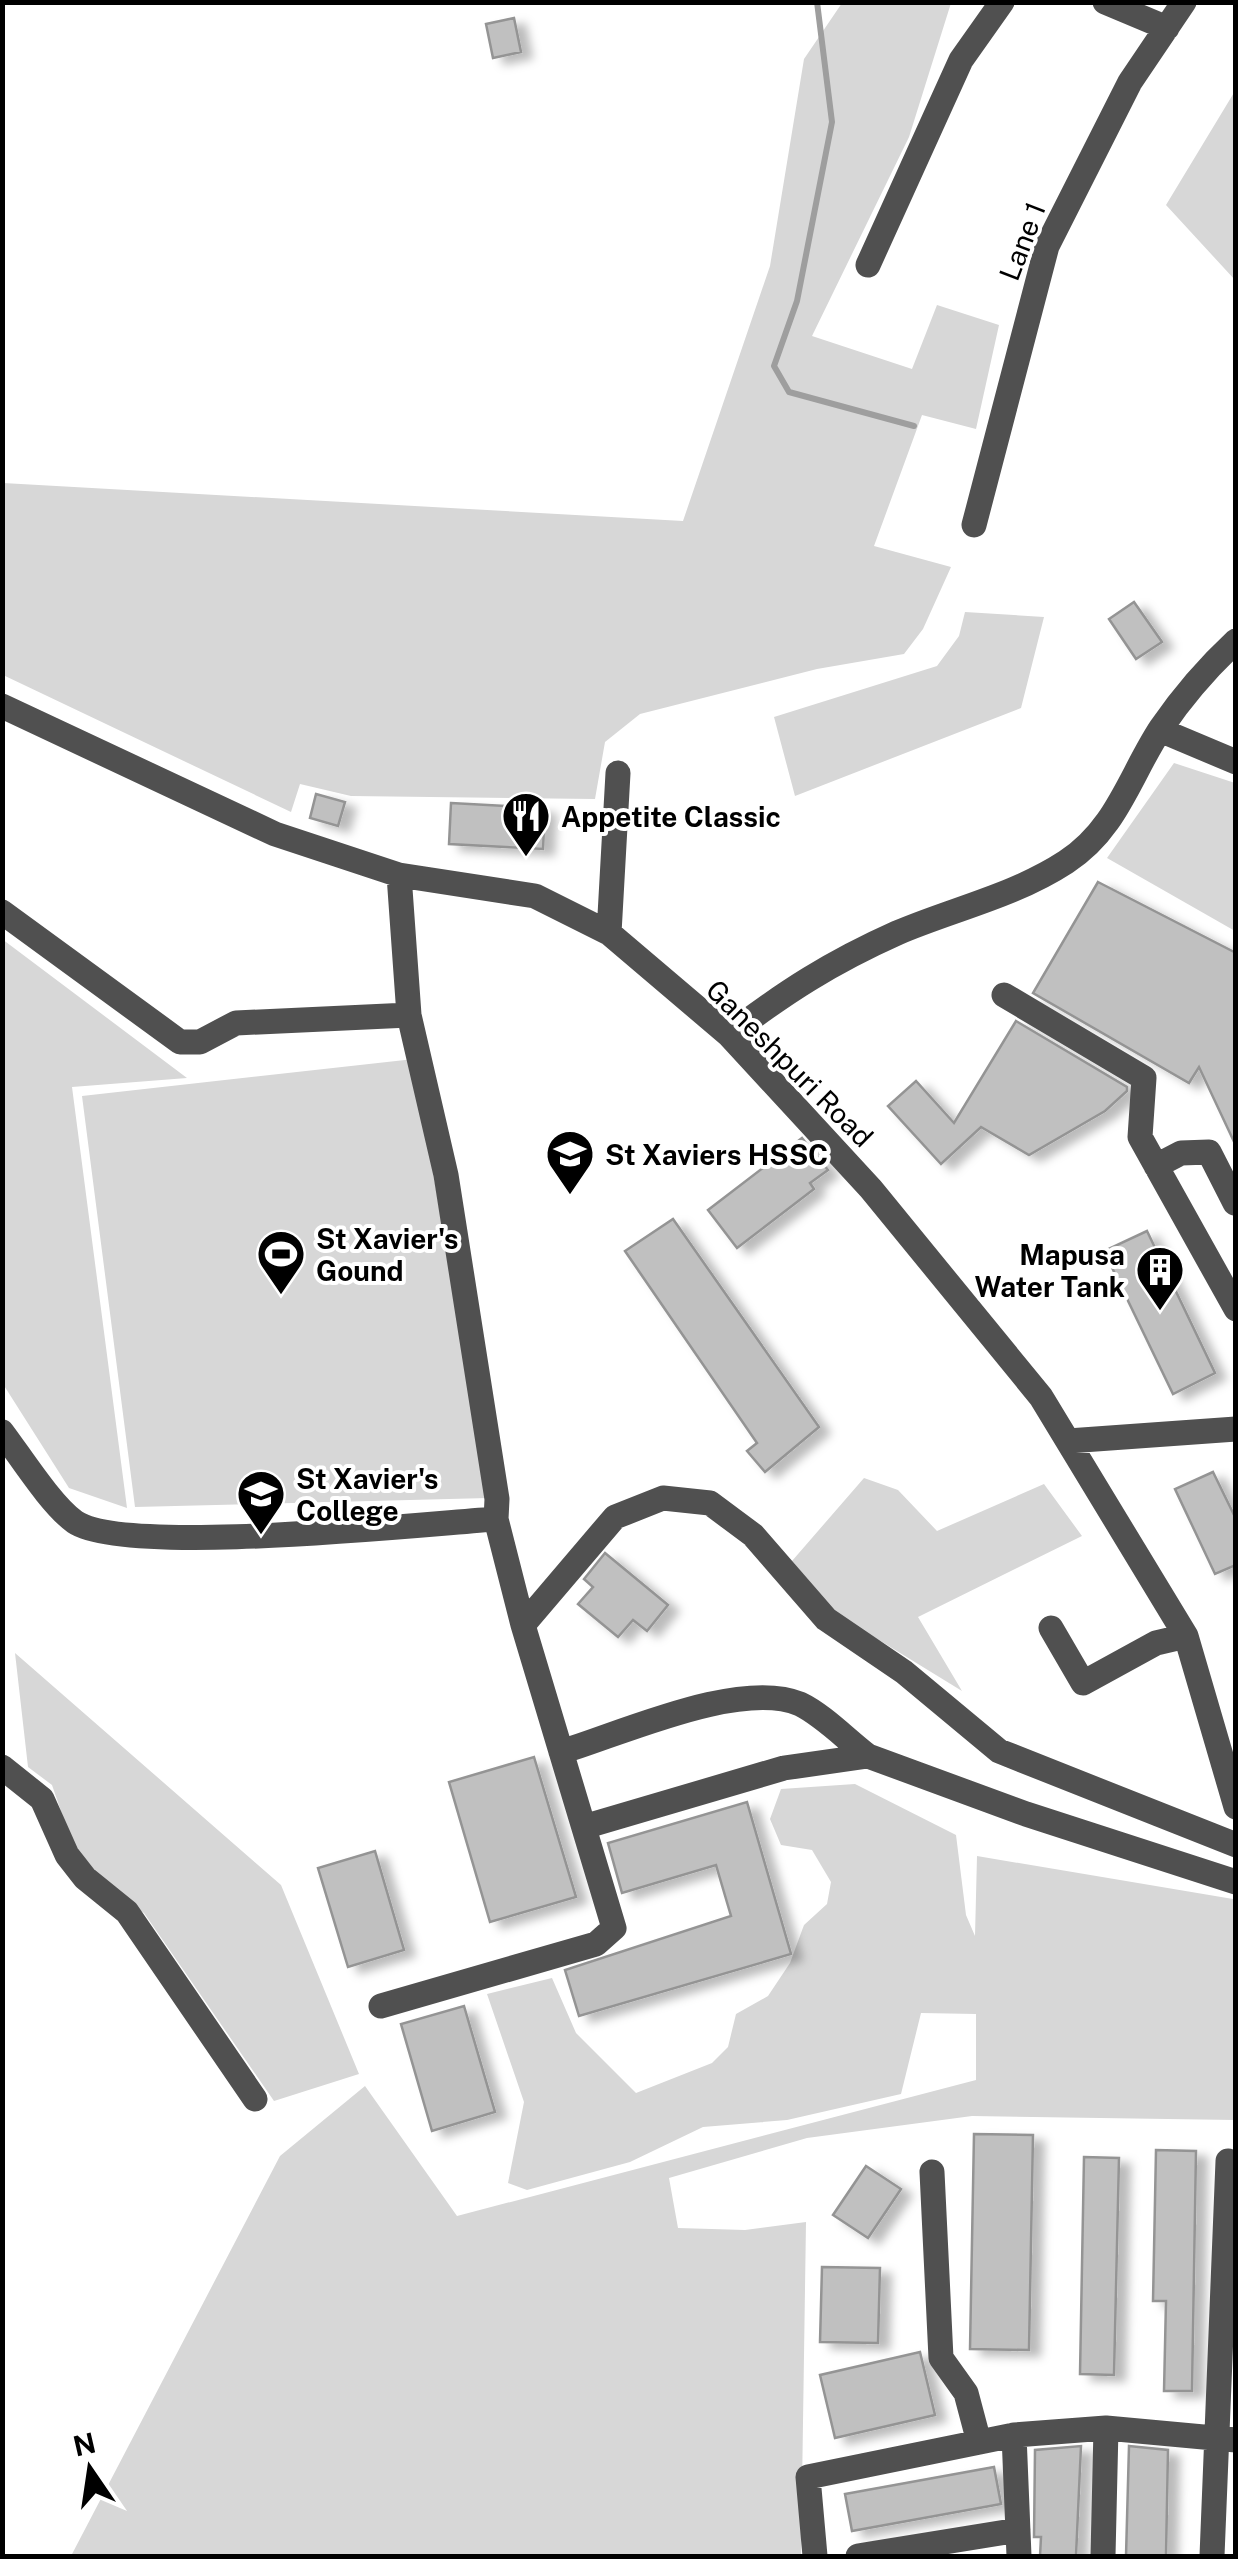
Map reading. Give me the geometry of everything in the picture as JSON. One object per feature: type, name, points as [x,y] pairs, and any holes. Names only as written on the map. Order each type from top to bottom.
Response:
[{"type":"street","points":[[868,265],[960,60],[1002,2]]},
{"type":"street","points":[[1106,2],[1167,28]]},
{"type":"street","name":"Lane 1","points":[[974,525],[1046,246],[1130,82],[1184,2]]},
{"type":"street","points":[[729,1036],[800,981],[898,933],[996,896],[1066,862],[1105,828],[1140,773],[1160,730],[1207,668],[1236,641]]},
{"type":"street","name":"Ganeshpuri Road","points":[[2,706],[275,834],[399,875],[535,896],[609,933],[729,1036],[871,1189],[1041,1397],[1186,1636],[1236,1807]]},
{"type":"street","points":[[1160,730],[1236,762]]},
{"type":"street","points":[[609,933],[618,773]]},
{"type":"street","points":[[382,2006],[596,1944],[614,1928],[586,1826],[560,1752],[496,1519],[497,1499],[446,1175],[410,1015],[399,875]]},
{"type":"street","points":[[2,912],[180,1042],[200,1042],[236,1024],[410,1015]]},
{"type":"street","points":[[1004,995],[1144,1078],[1140,1138],[1236,1308]]},
{"type":"street","points":[[1156,1166],[1181,1153],[1209,1152],[1236,1203]]},
{"type":"street","points":[[1068,1441],[1236,1429]]},
{"type":"street","points":[[2,1432],[76,1523],[123,1533],[219,1538],[496,1519]]},
{"type":"street","points":[[524,1625],[616,1517],[663,1498],[710,1503],[753,1535],[826,1620],[904,1672],[999,1751],[1236,1845]]},
{"type":"street","points":[[1051,1628],[1083,1683],[1156,1644],[1186,1636]]},
{"type":"street","points":[[560,1752],[724,1702],[765,1696],[801,1705],[868,1756],[1026,1814],[1236,1882]]},
{"type":"street","points":[[586,1826],[784,1768],[868,1756]]},
{"type":"street","points":[[2,1766],[42,1799],[67,1854],[85,1878],[126,1912],[255,2099]]},
{"type":"street","points":[[1212,2556],[1224,2440],[1228,2161]]},
{"type":"street","points":[[932,2172],[941,2358],[966,2392],[979,2442]]},
{"type":"street","points":[[815,2556],[808,2477],[1014,2435],[1106,2428],[1224,2440]]},
{"type":"street","points":[[1103,2556],[1106,2428]]},
{"type":"street","points":[[1014,2435],[1019,2556]]},
{"type":"street","points":[[858,2556],[1018,2530]]},
{"type":"shaded area","points":[[842,3],[951,3],[909,137],[812,336],[912,369],[937,305],[999,325],[976,429],[922,415],[874,546],[951,567],[923,629],[904,654],[817,669],[640,714],[605,742],[595,799],[351,796],[300,784],[291,812],[3,675],[3,483],[683,521],[770,266],[804,59]]},
{"type":"shaded area","points":[[1235,91],[1235,280],[1166,205]]},
{"type":"shaded area","points":[[965,612],[1044,617],[1021,708],[795,796],[774,717],[937,666],[959,636]]},
{"type":"shaded area","points":[[1174,763],[1235,783],[1235,931],[1107,858]]},
{"type":"shaded area","points":[[2,939],[187,1078],[72,1087],[127,1508],[69,1488],[3,1384]]},
{"type":"shaded area","name":"St Xavier's Gound","points":[[414,1059],[488,1498],[135,1507],[82,1096]]},
{"type":"shaded area","points":[[864,1478],[898,1490],[937,1531],[1044,1484],[1082,1536],[918,1617],[962,1691],[835,1613],[792,1561]]},
{"type":"shaded area","points":[[15,1653],[281,1885],[359,2074],[274,2101],[144,1913],[100,1882],[74,1849],[52,1785],[28,1767]]},
{"type":"shaded area","points":[[855,1784],[956,1835],[966,1915],[975,1936],[977,1856],[1233,1899],[1235,2120],[972,2116],[807,2138],[669,2178],[678,2228],[745,2230],[806,2222],[801,2556],[71,2556],[280,2156],[365,2086],[457,2216],[976,2080],[976,2014],[921,2013],[901,2094],[787,2120],[703,2127],[630,2162],[527,2190],[508,2183],[524,2102],[487,1994],[552,1978],[576,2033],[636,2093],[712,2063],[728,2047],[736,2014],[768,1996],[790,1963],[804,1925],[827,1904],[831,1882],[812,1850],[781,1845],[770,1819],[781,1789]]},
{"type":"building","points":[[514,18],[521,52],[493,58],[486,24]]},
{"type":"building","points":[[1134,602],[1162,642],[1136,659],[1109,619]]},
{"type":"building","points":[[316,794],[345,802],[338,826],[310,818]]},
{"type":"building","points":[[451,803],[545,808],[543,849],[449,844]]},
{"type":"building","points":[[1098,882],[1236,953],[1236,1146],[1199,1067],[1189,1083],[1033,993]]},
{"type":"building","points":[[1016,1021],[1127,1087],[1127,1091],[1105,1111],[1029,1155],[981,1127],[941,1164],[888,1106],[916,1081],[954,1123]]},
{"type":"building","points":[[802,1138],[828,1170],[810,1183],[814,1189],[737,1248],[708,1210]]},
{"type":"building","points":[[673,1219],[819,1427],[765,1472],[747,1451],[757,1443],[625,1251]]},
{"type":"building","name":"Mapusa Water Tank","points":[[1147,1231],[1215,1373],[1173,1394],[1104,1251]]},
{"type":"building","points":[[1213,1472],[1236,1519],[1236,1565],[1215,1574],[1175,1489]]},
{"type":"building","points":[[605,1553],[668,1605],[647,1631],[633,1620],[618,1637],[578,1604],[593,1587],[584,1579]]},
{"type":"building","points":[[534,1757],[576,1897],[490,1922],[449,1782]]},
{"type":"building","points":[[747,1802],[791,1954],[579,2016],[565,1970],[731,1916],[716,1865],[622,1893],[608,1843]]},
{"type":"building","points":[[375,1851],[404,1950],[348,1967],[318,1868]]},
{"type":"building","points":[[464,2006],[495,2112],[432,2131],[401,2024]]},
{"type":"building","points":[[974,2134],[1033,2135],[1029,2350],[970,2349]]},
{"type":"building","points":[[1156,2150],[1196,2151],[1192,2391],[1164,2391],[1166,2301],[1153,2301]]},
{"type":"building","points":[[1084,2157],[1119,2158],[1114,2375],[1080,2374]]},
{"type":"building","points":[[866,2166],[901,2189],[868,2238],[833,2215]]},
{"type":"building","points":[[822,2267],[880,2268],[878,2343],[820,2342]]},
{"type":"building","points":[[920,2352],[935,2415],[835,2438],[820,2375]]},
{"type":"building","points":[[1081,2446],[1076,2556],[1040,2556],[1041,2537],[1034,2537],[1035,2450]]},
{"type":"building","points":[[1129,2446],[1168,2450],[1166,2556],[1126,2556]]},
{"type":"building","points":[[994,2467],[1001,2504],[852,2531],[845,2494]]},
{"type":"waterway","points":[[817,2],[832,122],[797,301],[774,366],[789,392],[914,426]]},
{"type":"place","name":"Appetite Classic","points":[[526,858]]},
{"type":"place","name":"St Xaviers HSSC","points":[[570,1196]]},
{"type":"place","name":"St Xavier's Gound","points":[[281,1296]]},
{"type":"place","name":"Mapusa Water Tank","points":[[1160,1312]]},
{"type":"place","name":"St Xavier's College","points":[[261,1536]]}]
